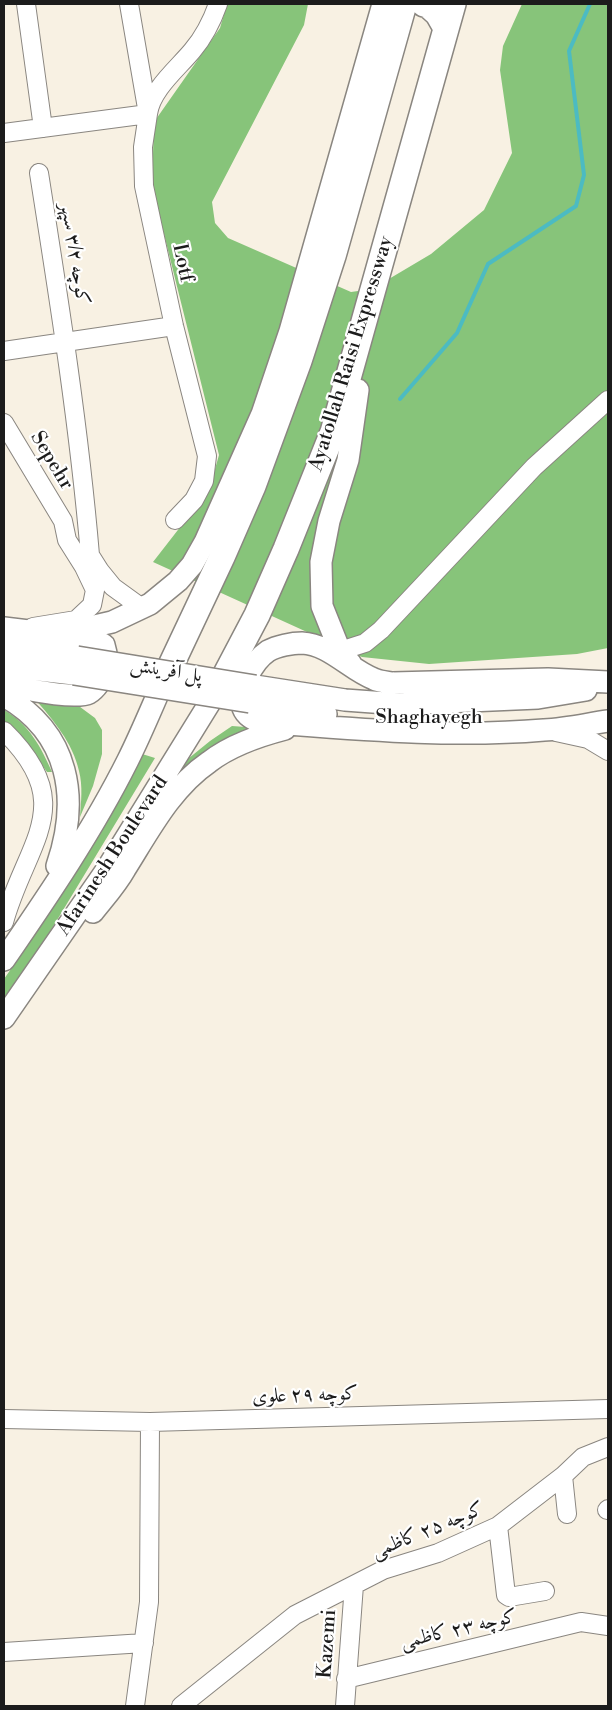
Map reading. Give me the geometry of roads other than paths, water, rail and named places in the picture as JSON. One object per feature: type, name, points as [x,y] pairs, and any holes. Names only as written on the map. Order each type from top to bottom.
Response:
[{"type":"highway","points":[[164,680],[253,486],[299,361],[332,256],[396,8],[427,4],[438,14],[446,28]]},
{"type":"highway","name":"Ayatollah Raisi Expressway","points":[[217,691],[257,615],[286,549],[332,432],[360,339],[453,4]]},
{"type":"highway","points":[[358,390],[360,339]]},
{"type":"highway","points":[[262,414],[299,361]]},
{"type":"main road","points":[[60,634],[112,622],[150,604],[178,582],[192,565],[205,542],[262,414],[396,8]]},
{"type":"main road","points":[[356,670],[340,651],[322,606],[321,562],[328,521],[348,460],[358,390]]},
{"type":"main road","points":[[4,685],[76,696],[88,694],[97,686],[105,672],[107,655],[104,645],[95,639],[12,629]]},
{"type":"main road","points":[[608,682],[548,679],[393,683],[374,680],[321,648],[302,643],[282,646],[269,651],[256,662],[248,676],[242,695],[243,709],[250,718],[260,722],[301,725],[436,734],[546,730],[608,720]]},
{"type":"main road","points":[[4,648],[75,665]]},
{"type":"main road","points":[[4,666],[75,665]]},
{"type":"main road","name":"پل آفرینش","points":[[75,665],[253,694]]},
{"type":"main road","name":"Afarinesh Boulevard","points":[[4,960],[84,838],[128,760],[164,680]]},
{"type":"main road","name":"Shaghayegh","points":[[253,694],[400,704],[538,698],[608,686]]},
{"type":"main road","name":"Afarinesh Boulevard","points":[[4,1018],[105,872],[217,691]]},
{"type":"main road","name":"Shaghayegh","points":[[253,694],[311,712],[399,722],[568,715],[608,708]]},
{"type":"main road","points":[[4,696],[28,711],[52,740],[68,782],[69,812],[65,843],[40,907]]},
{"type":"main road","points":[[40,965],[82,925],[124,871],[157,818],[179,790],[207,763],[234,746],[273,732],[301,725]]},
{"type":"street","points":[[26,4],[43,128]]},
{"type":"street","name":"Lotf","points":[[129,4],[148,114],[143,147],[144,186],[174,326],[206,456],[204,481],[194,500],[176,520]]},
{"type":"street","points":[[4,133],[148,114],[148,107],[165,80],[192,51],[212,22],[218,4]]},
{"type":"street","name":"کوچه ۳/۲ سپهر","points":[[39,172],[66,342],[90,554]]},
{"type":"street","points":[[4,351],[174,326]]},
{"type":"street","points":[[340,651],[364,643],[381,630],[534,468],[608,400]]},
{"type":"street","name":"Sepehr","points":[[4,423],[62,521],[67,540],[84,567],[95,590],[92,605],[76,620],[12,629]]},
{"type":"street","name":"Sepehr","points":[[62,521],[77,534],[100,571],[113,587],[142,608]]},
{"type":"street","points":[[546,730],[588,739],[608,751]]},
{"type":"street","points":[[4,731],[18,744],[34,767],[44,802],[42,823],[35,846],[4,922]]},
{"type":"street","name":"کوچه ۲۹ علوی","points":[[4,1419],[150,1422],[608,1409]]},
{"type":"street","points":[[135,1706],[150,1602],[150,1422]]},
{"type":"street","name":"کوچه ۲۵ کاظمی","points":[[181,1706],[296,1615],[383,1570],[438,1553],[498,1526],[563,1476],[584,1457],[608,1446]]},
{"type":"street","points":[[563,1476],[567,1514]]},
{"type":"street","points":[[498,1526],[506,1596],[545,1592]]},
{"type":"street","name":"Kazemi","points":[[349,1706],[346,1679],[354,1585]]},
{"type":"street","name":"کوچه ۲۳ کاظمی","points":[[346,1679],[581,1622],[608,1626]]},
{"type":"street","points":[[4,1652],[144,1643]]},
{"type":"waterway","points":[[400,399],[457,333],[488,264],[576,206],[584,175],[569,51],[590,4]]}]
